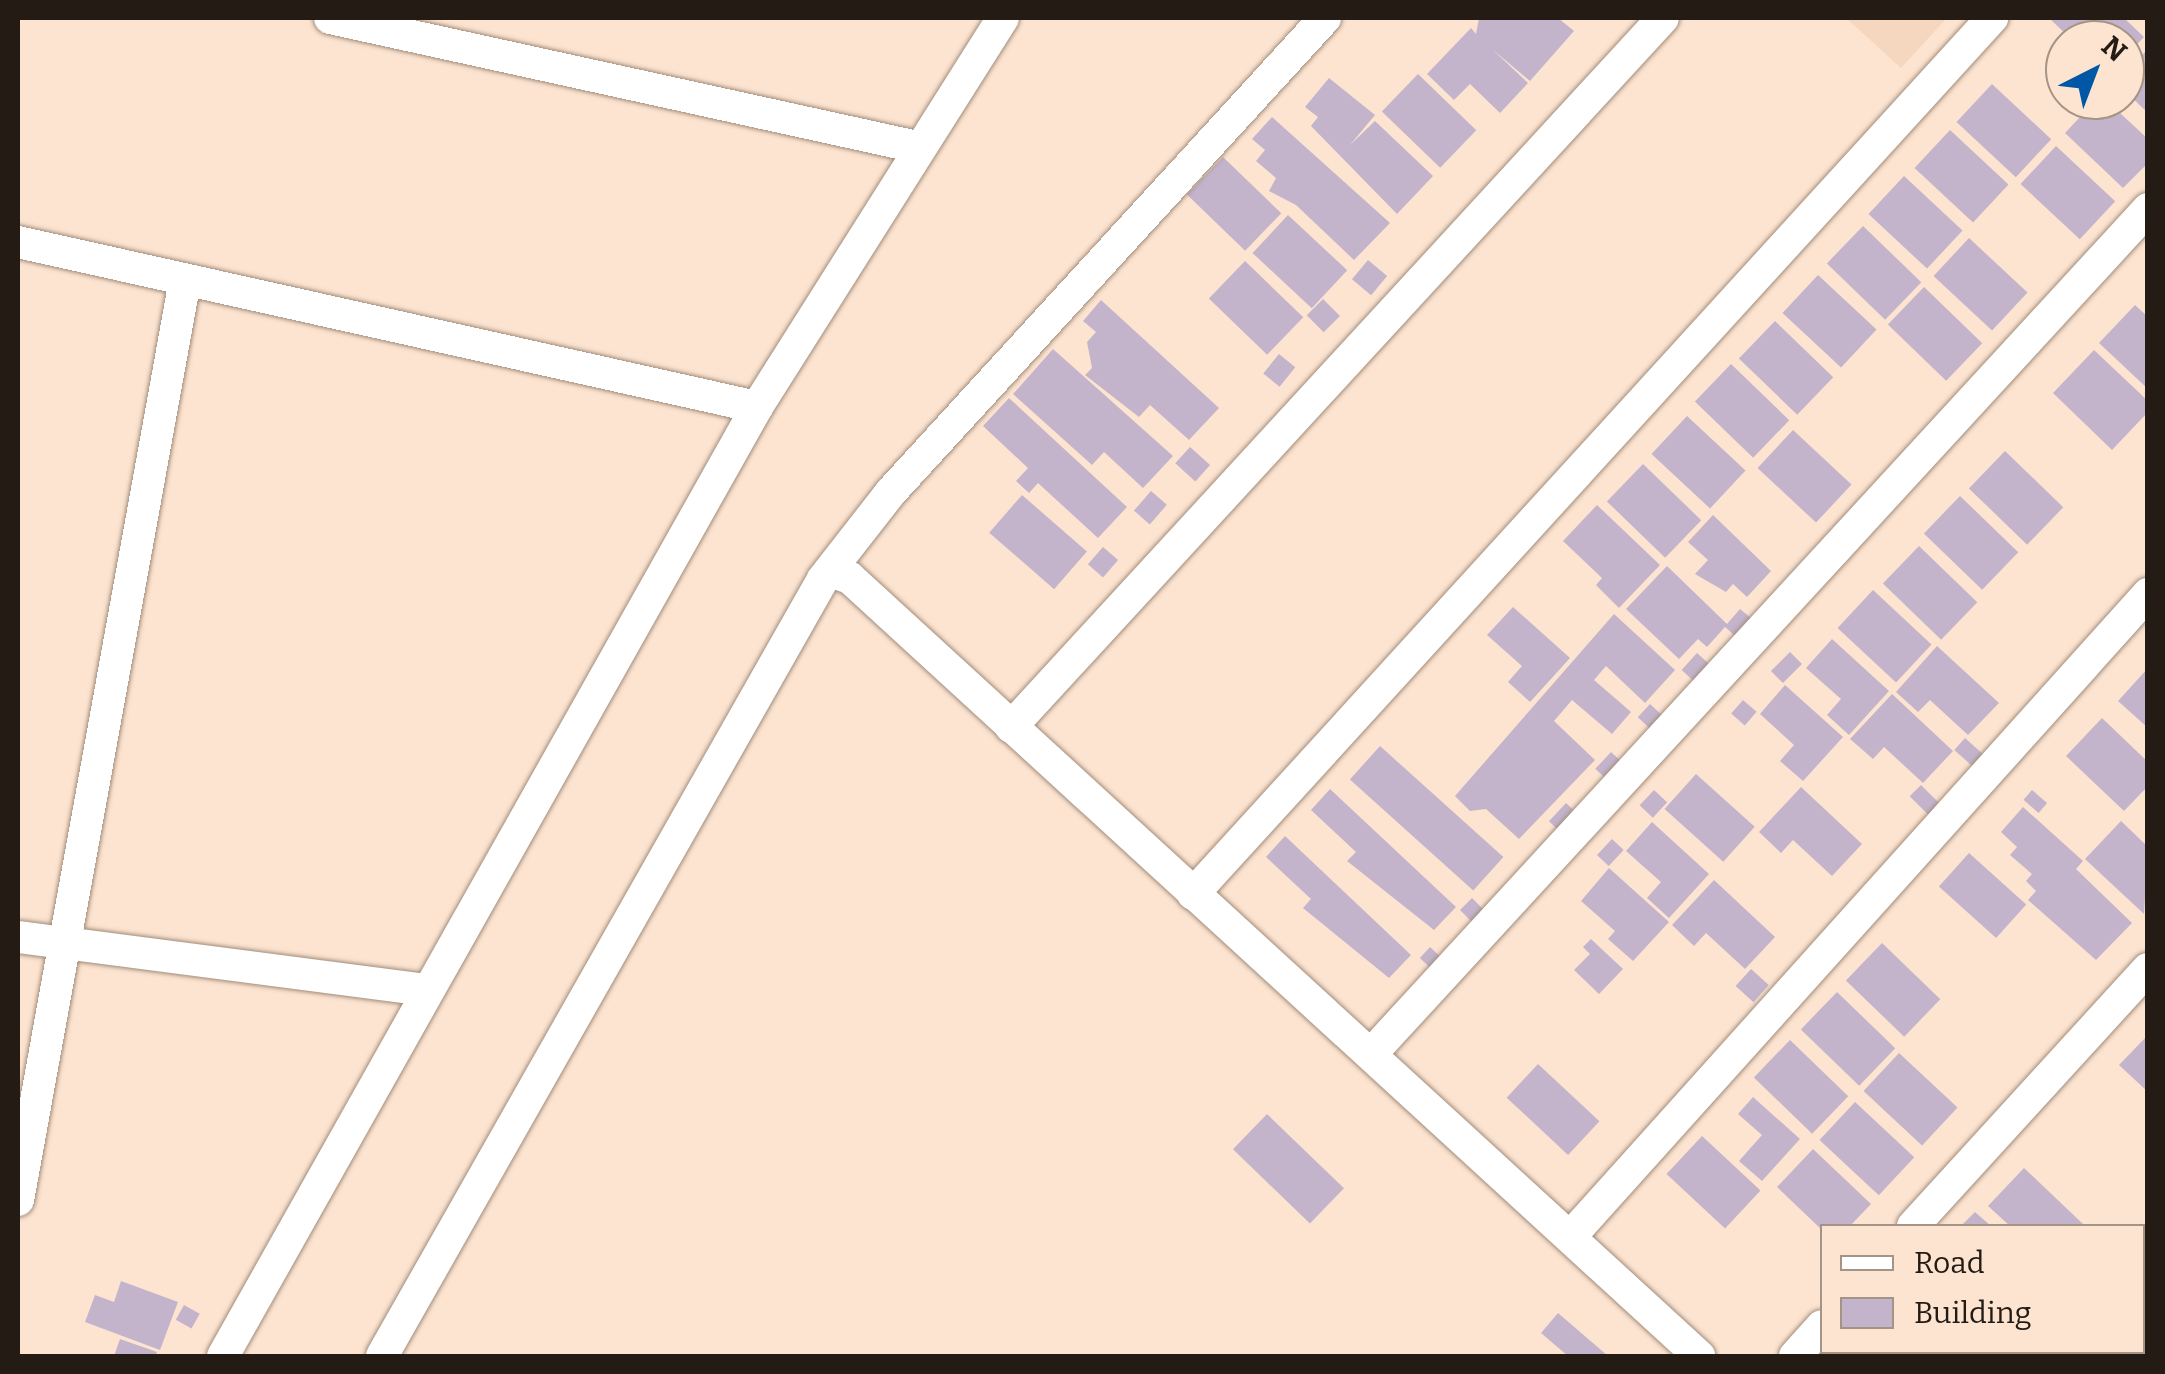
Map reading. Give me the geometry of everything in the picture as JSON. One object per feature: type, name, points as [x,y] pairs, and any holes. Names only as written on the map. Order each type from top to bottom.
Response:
[{"type":"street","points":[[330,18],[918,147]]},
{"type":"street","points":[[223,1356],[757,407],[1003,18]]},
{"type":"street","points":[[1011,727],[1663,18]]},
{"type":"street","points":[[1193,894],[1992,18]]},
{"type":"street","points":[[382,1356],[830,571],[891,492],[1316,24]]},
{"type":"street","points":[[1372,1053],[2148,209]]},
{"type":"street","points":[[18,242],[757,407]]},
{"type":"street","points":[[18,1200],[185,280]]},
{"type":"street","points":[[830,571],[850,578],[1698,1356]]},
{"type":"street","points":[[1570,1237],[2148,594]]},
{"type":"street","points":[[18,937],[427,990]]},
{"type":"street","points":[[1915,1224],[2148,969]]},
{"type":"street","points":[[1794,1356],[1820,1328]]},
{"type":"shaded area","points":[[1846,18],[1947,18],[1901,68]]},
{"type":"building","points":[[1479,18],[1558,18],[1574,31],[1530,81],[1492,49],[1528,83],[1500,113],[1470,84],[1454,100],[1427,74],[1471,28],[1476,34]]},
{"type":"building","points":[[2049,18],[2126,20],[2051,20]]},
{"type":"building","points":[[2148,49],[2148,113],[2145,110]]},
{"type":"building","points":[[1418,74],[1476,130],[1440,168],[1382,111]]},
{"type":"building","points":[[1329,78],[1375,115],[1350,145],[1375,121],[1433,176],[1397,214],[1311,126],[1318,117],[1305,107]]},
{"type":"building","points":[[1992,84],[2051,139],[2016,177],[1957,122]]},
{"type":"building","points":[[1272,117],[1390,223],[1354,260],[1296,205],[1269,191],[1276,178],[1256,161],[1265,150],[1252,139]]},
{"type":"building","points":[[2077,120],[2128,120],[2148,139],[2148,163],[2123,188],[2065,133]]},
{"type":"building","points":[[1950,130],[2009,185],[1973,223],[1915,168]]},
{"type":"building","points":[[2056,146],[2115,201],[2080,239],[2021,184]]},
{"type":"building","points":[[1223,157],[1281,213],[1245,251],[1187,194]]},
{"type":"building","points":[[1904,176],[1963,231],[1927,269],[1869,214]]},
{"type":"building","points":[[1288,215],[1347,270],[1312,308],[1253,253]]},
{"type":"building","points":[[1863,226],[1921,282],[1885,320],[1827,263]]},
{"type":"building","points":[[1969,238],[2028,293],[1992,331],[1934,276]]},
{"type":"building","points":[[1368,260],[1387,276],[1371,295],[1352,279]]},
{"type":"building","points":[[1245,261],[1303,317],[1267,355],[1209,298]]},
{"type":"building","points":[[1818,275],[1877,330],[1841,368],[1783,313]]},
{"type":"building","points":[[1924,287],[1982,343],[1946,381],[1888,324]]},
{"type":"building","points":[[1323,299],[1340,316],[1324,332],[1307,315]]},
{"type":"building","points":[[1101,300],[1219,408],[1189,440],[1150,405],[1139,417],[1085,375],[1092,368],[1087,342],[1096,332],[1083,321]]},
{"type":"building","points":[[2135,305],[2148,317],[2148,389],[2099,343]]},
{"type":"building","points":[[1775,321],[1833,377],[1797,415],[1739,358]]},
{"type":"building","points":[[1053,349],[1173,456],[1143,488],[1104,452],[1092,465],[1013,394]]},
{"type":"building","points":[[2094,350],[2148,401],[2148,412],[2112,450],[2053,393]]},
{"type":"building","points":[[1279,354],[1295,367],[1280,387],[1263,373]]},
{"type":"building","points":[[1731,364],[1789,420],[1753,458],[1695,401]]},
{"type":"building","points":[[1009,398],[1127,507],[1098,538],[1038,483],[1029,493],[1016,481],[1028,468],[983,426]]},
{"type":"building","points":[[1687,416],[1746,471],[1710,509],[1652,454]]},
{"type":"building","points":[[1793,430],[1852,485],[1816,523],[1758,468]]},
{"type":"building","points":[[1190,447],[1210,465],[1195,481],[1175,463]]},
{"type":"building","points":[[2005,451],[2063,507],[2027,545],[1969,488]]},
{"type":"building","points":[[1643,464],[1701,520],[1665,558],[1607,501]]},
{"type":"building","points":[[1151,491],[1167,505],[1150,524],[1134,511]]},
{"type":"building","points":[[1022,495],[1087,551],[1054,589],[989,533]]},
{"type":"building","points":[[1960,496],[2018,552],[1982,590],[1924,533]]},
{"type":"building","points":[[1597,505],[1660,565],[1619,608],[1596,585],[1602,578],[1563,541]]},
{"type":"building","points":[[1713,515],[1771,571],[1747,597],[1733,584],[1726,592],[1695,574],[1708,560],[1688,542]]},
{"type":"building","points":[[1919,546],[1977,602],[1941,640],[1883,583]]},
{"type":"building","points":[[1103,547],[1118,560],[1103,577],[1088,564]]},
{"type":"building","points":[[1667,566],[1727,624],[1740,609],[1758,624],[1742,642],[1725,627],[1707,647],[1698,639],[1679,659],[1626,609]]},
{"type":"building","points":[[1873,590],[1932,645],[1896,683],[1838,628]]},
{"type":"building","points":[[1513,607],[1570,658],[1530,702],[1508,682],[1522,666],[1487,635]]},
{"type":"building","points":[[1614,614],[1675,670],[1645,703],[1606,666],[1594,680],[1631,712],[1612,734],[1572,700],[1554,721],[1595,760],[1519,839],[1486,809],[1470,811],[1455,796]]},
{"type":"building","points":[[1832,639],[1889,691],[1849,735],[1827,715],[1841,699],[1806,668]]},
{"type":"building","points":[[1937,646],[1999,703],[1968,735],[1930,700],[1918,712],[1896,692]]},
{"type":"building","points":[[1790,652],[1802,664],[1783,683],[1771,671]]},
{"type":"building","points":[[1697,653],[1717,671],[1702,688],[1682,670]]},
{"type":"building","points":[[2148,668],[2148,728],[2118,701]]},
{"type":"building","points":[[1785,685],[1843,737],[1803,781],[1780,761],[1794,745],[1760,714]]},
{"type":"building","points":[[1892,694],[1953,751],[1923,783],[1884,747],[1873,759],[1850,739]]},
{"type":"building","points":[[1743,700],[1757,712],[1745,725],[1731,714]]},
{"type":"building","points":[[1650,704],[1667,720],[1655,733],[1638,717]]},
{"type":"building","points":[[2102,718],[2148,762],[2148,786],[2124,811],[2066,756]]},
{"type":"building","points":[[1965,738],[1987,758],[1977,770],[1954,750]]},
{"type":"building","points":[[1380,746],[1503,857],[1473,891],[1350,779]]},
{"type":"building","points":[[1611,752],[1627,767],[1611,784],[1595,769]]},
{"type":"building","points":[[1696,774],[1755,827],[1723,862],[1665,809]]},
{"type":"building","points":[[1921,785],[1941,805],[1929,816],[1910,796]]},
{"type":"building","points":[[1801,787],[1862,844],[1832,876],[1793,840],[1781,853],[1759,832]]},
{"type":"building","points":[[1330,789],[1456,907],[1434,930],[1347,861],[1356,852],[1311,810]]},
{"type":"building","points":[[1654,790],[1667,802],[1653,818],[1640,805]]},
{"type":"building","points":[[2032,790],[2047,803],[2039,813],[2023,800]]},
{"type":"building","points":[[1566,803],[1578,814],[1561,832],[1549,821]]},
{"type":"building","points":[[2023,807],[2083,861],[2076,869],[2132,923],[2096,960],[2028,900],[2036,891],[2026,881],[2032,874],[2010,855],[2017,847],[2001,832]]},
{"type":"building","points":[[2121,821],[2148,847],[2144,914],[2085,859]]},
{"type":"building","points":[[1652,822],[1709,874],[1669,918],[1647,898],[1661,882],[1626,851]]},
{"type":"building","points":[[1285,836],[1411,955],[1389,978],[1303,908],[1311,899],[1266,857]]},
{"type":"building","points":[[1612,839],[1624,850],[1609,866],[1597,855]]},
{"type":"building","points":[[1969,853],[2026,905],[1996,938],[1939,886]]},
{"type":"building","points":[[1609,868],[1669,922],[1633,961],[1608,939],[1615,931],[1581,901]]},
{"type":"building","points":[[1714,880],[1775,937],[1745,969],[1706,933],[1694,946],[1672,925]]},
{"type":"building","points":[[1472,898],[1485,911],[1473,923],[1460,910]]},
{"type":"building","points":[[1591,939],[1623,969],[1599,994],[1574,970],[1590,954],[1583,947]]},
{"type":"building","points":[[1882,943],[1940,999],[1904,1037],[1846,980]]},
{"type":"building","points":[[1430,947],[1445,961],[1435,972],[1420,958]]},
{"type":"building","points":[[1751,969],[1769,985],[1753,1002],[1736,986]]},
{"type":"building","points":[[1837,992],[1895,1048],[1859,1086],[1801,1029]]},
{"type":"building","points":[[2148,1035],[2148,1092],[2119,1065]]},
{"type":"building","points":[[1790,1040],[1848,1096],[1812,1134],[1754,1077]]},
{"type":"building","points":[[1899,1053],[1958,1108],[1922,1146],[1864,1091]]},
{"type":"building","points":[[1538,1064],[1599,1121],[1568,1155],[1507,1098]]},
{"type":"building","points":[[1753,1097],[1800,1139],[1762,1181],[1739,1161],[1762,1135],[1738,1114]]},
{"type":"building","points":[[1855,1102],[1914,1157],[1879,1195],[1820,1140]]},
{"type":"building","points":[[1267,1114],[1344,1188],[1310,1224],[1233,1149]]},
{"type":"building","points":[[1702,1136],[1761,1191],[1725,1229],[1667,1174]]},
{"type":"building","points":[[1813,1149],[1871,1204],[1852,1224],[1820,1224],[1820,1228],[1777,1187]]},
{"type":"building","points":[[2024,1168],[2083,1224],[2008,1224],[1988,1206]]},
{"type":"building","points":[[1975,1212],[1989,1224],[1963,1224]]},
{"type":"building","points":[[121,1281],[178,1302],[160,1350],[85,1322],[95,1295],[114,1302]]},
{"type":"building","points":[[184,1305],[200,1314],[192,1329],[176,1320]]},
{"type":"building","points":[[1558,1313],[1608,1356],[1568,1356],[1541,1333]]},
{"type":"building","points":[[120,1339],[157,1352],[155,1356],[114,1356]]}]
